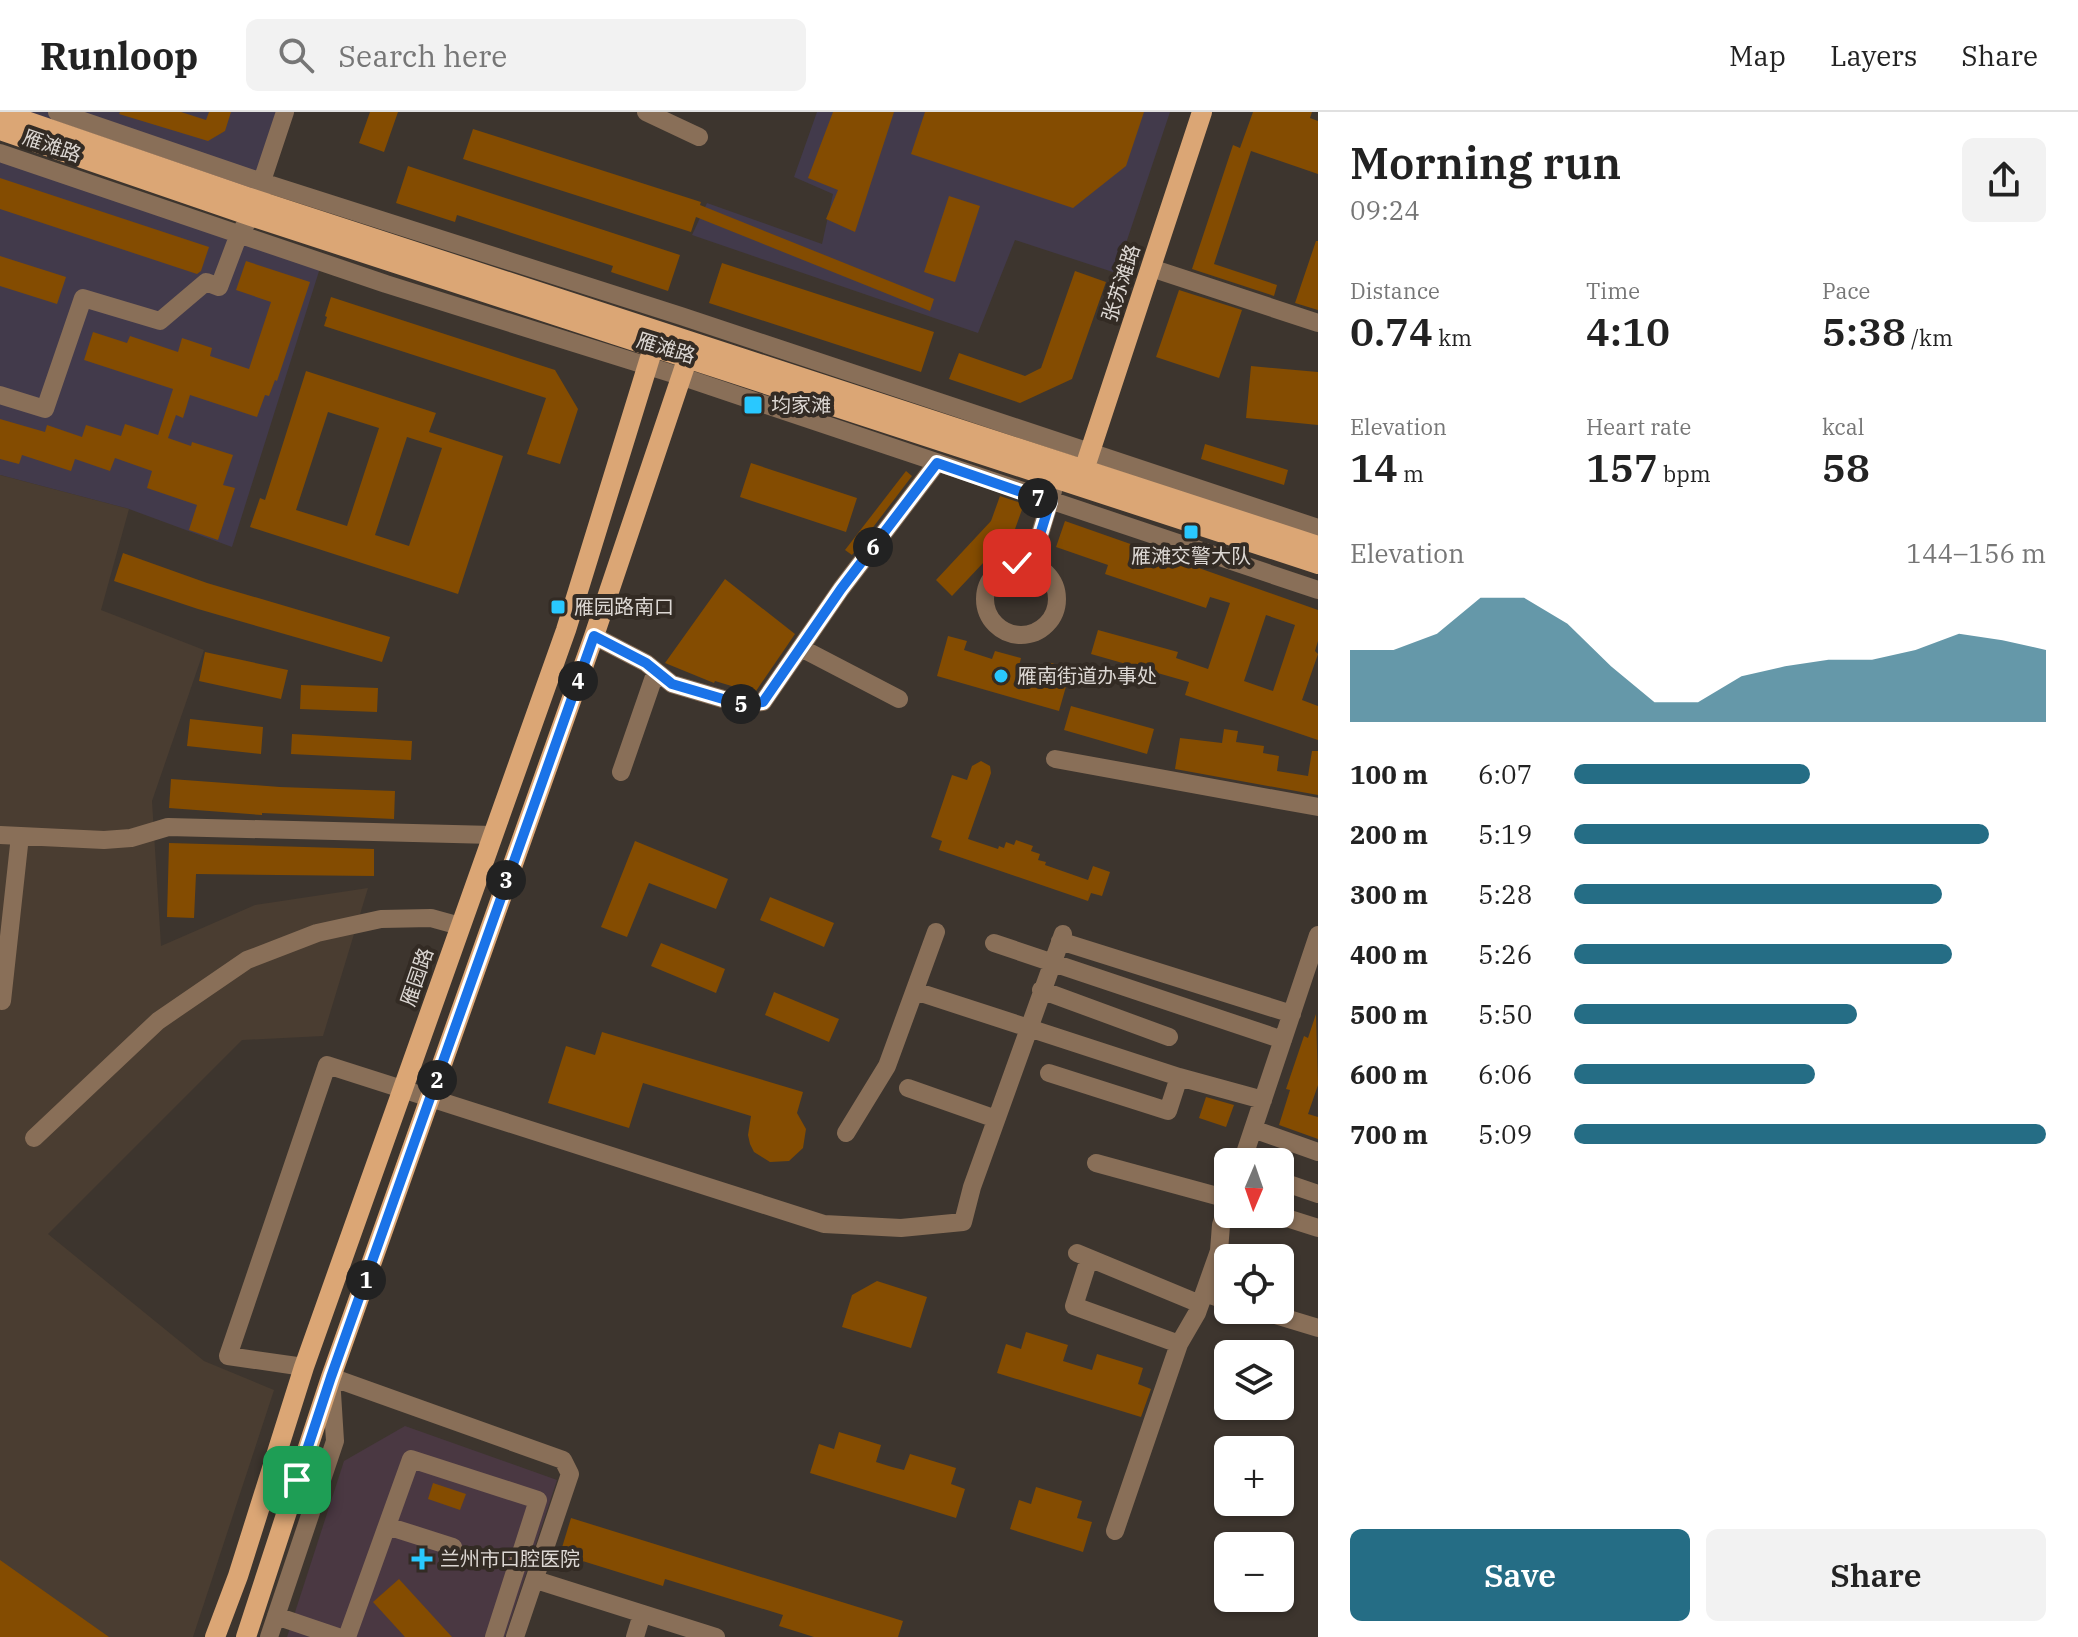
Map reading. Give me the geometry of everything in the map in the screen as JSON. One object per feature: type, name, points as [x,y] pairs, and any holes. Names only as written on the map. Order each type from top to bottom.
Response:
[{"type":"main road","name":"雁滩路","points":[[0,112],[91,126],[256,200]]},
{"type":"main road","name":"张苏滩路","points":[[1085,469],[1202,112]]},
{"type":"main road","name":"雁滩路","points":[[0,130],[256,200],[655,339],[688,359],[1057,479],[1085,469],[1318,564]]},
{"type":"main road","name":"雁园路","points":[[215,1637],[238,1576],[304,1367],[566,630],[655,339]]},
{"type":"main road","name":"雁滩路","points":[[688,359],[1085,469],[1318,546]]},
{"type":"main road","points":[[246,1637],[331,1377],[594,636],[688,359]]},
{"type":"main road","points":[[304,1367],[331,1377]]},
{"type":"street","name":"雁滩路","points":[[57,112],[91,126]]},
{"type":"street","points":[[0,395],[45,409],[83,298],[160,321],[206,282],[219,287],[256,200],[285,112]]},
{"type":"street","points":[[646,112],[699,137]]},
{"type":"street","name":"雁滩路","points":[[0,153],[645,367],[688,359],[937,463],[1318,590]]},
{"type":"street","name":"雁滩路","points":[[256,200],[700,322],[1085,469],[1318,528]]},
{"type":"street","points":[[1151,268],[1318,323]]},
{"type":"street","points":[[688,359],[700,322]]},
{"type":"street","points":[[594,636],[656,671],[672,684],[740,704],[763,702],[841,589],[937,463]]},
{"type":"street","points":[[1073,508],[1085,469]]},
{"type":"street","points":[[1031,564],[1057,479]]},
{"type":"street","points":[[801,648],[899,699]]},
{"type":"street","points":[[621,772],[656,671]]},
{"type":"street","points":[[1055,759],[1318,807]]},
{"type":"street","points":[[0,835],[104,840],[131,838],[168,827],[493,835]]},
{"type":"street","points":[[2,1001],[4,955],[20,836]]},
{"type":"street","points":[[34,1138],[158,1021],[247,960],[317,933],[381,919],[431,918],[460,926]]},
{"type":"street","points":[[846,1133],[887,1066],[936,932]]},
{"type":"street","points":[[1247,1148],[1318,935]]},
{"type":"street","points":[[304,1367],[228,1356],[327,1065],[824,1224],[901,1228],[963,1222],[972,1187],[1061,938],[1292,1014]]},
{"type":"street","points":[[994,943],[1283,1040]]},
{"type":"street","points":[[1041,990],[1169,1037]]},
{"type":"street","points":[[915,991],[1179,1077],[1263,1100]]},
{"type":"street","points":[[1049,1073],[1168,1111],[1179,1077]]},
{"type":"street","points":[[908,1088],[996,1119]]},
{"type":"street","points":[[1253,1129],[1318,1152]]},
{"type":"street","points":[[1096,1163],[1214,1198]]},
{"type":"street","points":[[1294,1186],[1318,1194]]},
{"type":"street","points":[[1294,1220],[1318,1228]]},
{"type":"street","points":[[1115,1531],[1179,1344],[1202,1299],[1219,1251],[1221,1228]]},
{"type":"street","points":[[1179,1344],[1074,1306],[1083,1256],[1202,1299],[1214,1300]]},
{"type":"street","points":[[1294,1321],[1318,1328]]},
{"type":"street","points":[[269,1637],[335,1441],[331,1377],[563,1460],[570,1474],[515,1637]]},
{"type":"street","points":[[347,1637],[411,1459],[538,1500],[494,1637]]},
{"type":"street","points":[[387,1526],[453,1547]]},
{"type":"street","points":[[536,1580],[716,1637]]},
{"type":"street","points":[[635,1637],[642,1614]]},
{"type":"street","points":[[276,1616],[338,1637]]},
{"type":"shaded area","points":[[0,112],[285,112],[256,200]]},
{"type":"shaded area","points":[[817,112],[1170,112],[1116,273],[1015,240],[978,333],[692,235],[707,203],[822,244],[833,194],[794,177]]},
{"type":"shaded area","points":[[0,160],[320,268],[232,547],[129,509],[0,475]]},
{"type":"shaded area","points":[[0,475],[129,509],[101,610],[204,650],[152,801],[161,946],[255,905],[368,888],[323,1036],[242,1040],[48,1234],[204,1361],[274,1390],[193,1637],[0,1637]]},
{"type":"shaded area","name":"兰州市口腔医院","points":[[405,1426],[557,1480],[505,1637],[287,1637],[344,1461]]},
{"type":"building","points":[[120,112],[181,112],[206,120],[209,112],[231,112],[225,131],[208,141]]},
{"type":"building","points":[[370,112],[398,112],[384,152],[359,143]]},
{"type":"building","points":[[833,112],[894,112],[855,232],[826,219],[838,190],[808,178]]},
{"type":"building","points":[[925,112],[1144,112],[1126,166],[1073,208],[911,154]]},
{"type":"building","points":[[1253,112],[1312,112],[1310,118],[1318,121],[1318,174],[1251,151],[1214,264],[1277,285],[1274,296],[1192,269],[1233,145],[1240,148]]},
{"type":"building","points":[[473,129],[701,202],[700,205],[934,299],[930,311],[696,217],[691,232],[463,159]]},
{"type":"building","points":[[408,166],[680,255],[668,291],[611,272],[613,266],[457,215],[455,222],[396,203]]},
{"type":"building","points":[[0,178],[209,247],[201,271],[197,274],[0,209]]},
{"type":"building","points":[[949,196],[980,206],[955,282],[924,272]]},
{"type":"building","points":[[1318,241],[1318,310],[1295,303]]},
{"type":"building","points":[[0,256],[66,277],[57,304],[0,286]]},
{"type":"building","points":[[246,261],[310,282],[277,381],[269,396],[265,395],[257,417],[190,395],[183,418],[176,415],[168,438],[233,455],[223,485],[235,488],[218,540],[189,530],[197,505],[147,488],[152,471],[115,458],[110,471],[75,459],[71,471],[22,455],[19,464],[0,459],[0,419],[45,432],[47,425],[82,437],[86,425],[121,436],[125,424],[158,435],[173,389],[84,360],[93,332],[127,343],[130,336],[178,352],[182,338],[212,348],[210,356],[249,369],[271,302],[236,290]]},
{"type":"building","points":[[722,263],[934,332],[921,372],[709,303]]},
{"type":"building","points":[[1075,271],[1106,282],[1072,379],[1020,403],[949,379],[959,353],[1025,376],[1041,368]]},
{"type":"building","points":[[1179,290],[1242,310],[1219,378],[1156,357]]},
{"type":"building","points":[[331,297],[555,370],[578,409],[560,464],[527,454],[546,398],[324,326]]},
{"type":"building","points":[[1251,366],[1318,372],[1318,425],[1246,418]]},
{"type":"building","points":[[306,371],[436,413],[429,432],[503,456],[458,594],[250,527],[260,498],[265,500]],"holes":[[[328,412],[379,428],[347,526],[296,510]],[[407,437],[442,448],[409,546],[375,535]]]},
{"type":"building","points":[[1205,444],[1288,470],[1284,485],[1201,459]]},
{"type":"building","points":[[751,463],[857,498],[846,532],[740,497]]},
{"type":"building","points":[[906,471],[912,476],[852,555],[845,550]]},
{"type":"building","points":[[1000,496],[1024,504],[1015,529],[952,596],[936,580],[991,521]]},
{"type":"building","points":[[1065,521],[1318,610],[1315,651],[1318,654],[1302,700],[1318,706],[1318,740],[1185,695],[1189,682],[1091,654],[1098,630],[1178,652],[1176,658],[1208,669],[1230,603],[1210,597],[1206,608],[1105,574],[1108,565],[1056,547]],"holes":[[[1266,615],[1295,625],[1273,691],[1244,681]]]},
{"type":"building","points":[[123,553],[207,583],[390,637],[382,662],[198,609],[114,581]]},
{"type":"building","points":[[725,579],[795,634],[756,691],[714,683],[665,663]]},
{"type":"building","points":[[948,636],[967,641],[964,650],[992,659],[995,651],[1021,658],[1019,666],[1045,673],[1048,662],[1071,669],[1059,711],[937,676]]},
{"type":"building","points":[[205,652],[288,670],[281,699],[199,681]]},
{"type":"building","points":[[301,685],[378,688],[377,712],[300,709]]},
{"type":"building","points":[[1071,706],[1154,729],[1147,754],[1064,730]]},
{"type":"building","points":[[190,719],[263,727],[261,754],[187,746]]},
{"type":"building","points":[[1224,729],[1238,731],[1236,742],[1264,746],[1263,753],[1279,756],[1277,771],[1308,776],[1312,751],[1318,751],[1318,795],[1175,769],[1180,738],[1222,743]]},
{"type":"building","points":[[292,734],[412,741],[411,760],[291,754]]},
{"type":"building","points":[[981,761],[990,766],[991,773],[968,839],[998,849],[999,846],[1004,848],[1006,842],[1014,845],[1016,840],[1033,846],[1031,851],[1040,854],[1038,860],[1046,862],[1045,865],[1088,880],[1093,866],[1110,872],[1102,896],[1091,893],[1088,901],[939,850],[942,841],[931,837],[952,775],[967,780],[972,766]]},
{"type":"building","points":[[171,779],[395,791],[394,819],[262,815],[169,808]]},
{"type":"building","points":[[635,841],[728,879],[716,909],[649,883],[627,937],[601,927]]},
{"type":"building","points":[[169,843],[374,849],[374,876],[196,874],[194,918],[167,917]]},
{"type":"building","points":[[770,897],[834,923],[824,947],[760,920]]},
{"type":"building","points":[[661,943],[725,969],[716,993],[651,966]]},
{"type":"building","points":[[774,992],[839,1019],[829,1042],[765,1015]]},
{"type":"building","points":[[1316,1014],[1318,1085],[1308,1114],[1318,1117],[1318,1139],[1279,1125],[1290,1090],[1286,1089],[1304,1036],[1308,1038]]},
{"type":"building","points":[[602,1032],[803,1092],[797,1113],[806,1129],[803,1148],[789,1161],[770,1162],[754,1152],[750,1144],[751,1116],[643,1083],[629,1128],[548,1103],[566,1046],[595,1055]]},
{"type":"building","points":[[1206,1097],[1234,1105],[1226,1127],[1199,1118]]},
{"type":"building","points":[[877,1281],[927,1297],[911,1348],[842,1327],[852,1295]]},
{"type":"building","points":[[1026,1332],[1068,1345],[1063,1361],[1092,1370],[1097,1354],[1143,1368],[1138,1384],[1151,1389],[1141,1417],[997,1373],[1006,1344],[1021,1349]]},
{"type":"building","points":[[839,1432],[881,1445],[876,1462],[892,1467],[904,1470],[910,1454],[956,1468],[951,1484],[965,1489],[956,1518],[810,1473],[819,1444],[834,1449]]},
{"type":"building","points":[[433,1483],[466,1494],[460,1510],[428,1499]]},
{"type":"building","points":[[1036,1487],[1082,1501],[1077,1518],[1092,1522],[1083,1552],[1010,1529],[1019,1500],[1031,1504]]},
{"type":"building","points":[[571,1518],[903,1621],[898,1637],[814,1637],[779,1626],[783,1615],[665,1579],[663,1586],[560,1554]]},
{"type":"building","points":[[0,1560],[109,1637],[0,1637]]},
{"type":"building","points":[[399,1579],[452,1637],[405,1637],[373,1602]]},
{"type":"place","name":"均家滩","points":[[753,405]]},
{"type":"place","name":"雁滩交警大队","points":[[1191,532]]},
{"type":"place","name":"雁园路南口","points":[[558,607]]},
{"type":"place","name":"雁南街道办事处","points":[[1001,676]]},
{"type":"place","name":"兰州市口腔医院","points":[[422,1559]]},
{"type":"route","points":[[297,1480],[594,636],[646,663],[672,684],[740,704],[763,702],[841,589],[937,463],[1050,502],[1031,564],[1017,563]]}]
